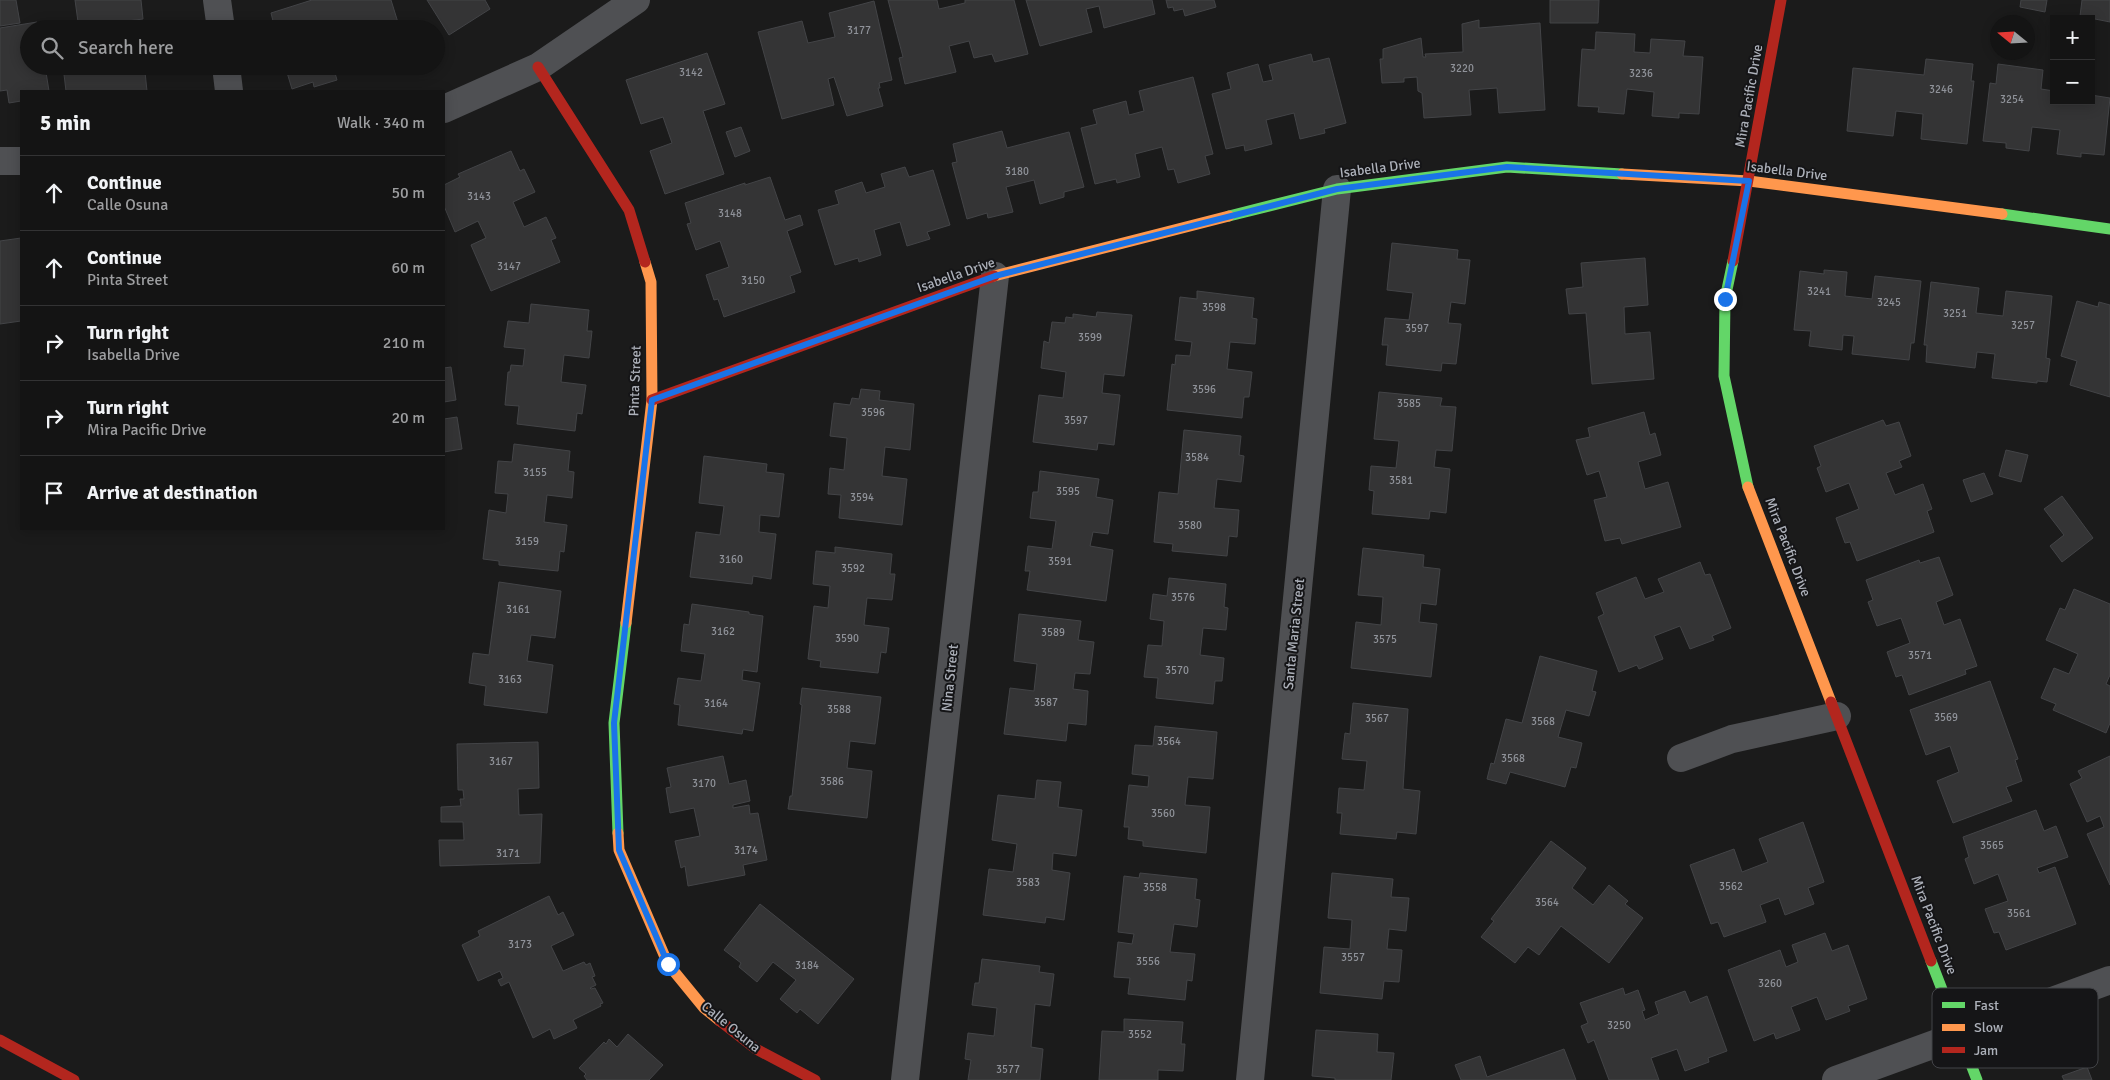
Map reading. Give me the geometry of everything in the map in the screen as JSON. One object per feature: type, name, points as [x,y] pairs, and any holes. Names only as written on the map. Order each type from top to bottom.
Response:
[{"type":"street","points":[[217,0],[220,20]]},
{"type":"street","points":[[445,109],[538,67],[636,0]]},
{"type":"street","name":"Mira Pacific Drive","points":[[1781,0],[1749,181],[1725,299],[1724,376],[1746,480],[1942,988]]},
{"type":"street","name":"Pinta Street","points":[[538,67],[629,210],[651,282],[652,400],[614,723]]},
{"type":"street","points":[[227,75],[229,90]]},
{"type":"street","points":[[0,161],[20,161]]},
{"type":"street","name":"Isabella Drive","points":[[652,400],[995,276],[1337,189],[1507,167],[1749,181],[2110,229]]},
{"type":"street","name":"Santa Maria Street","points":[[1250,1080],[1337,189]]},
{"type":"street","name":"Nina Street","points":[[905,1080],[995,276]]},
{"type":"street","points":[[1681,758],[1732,739],[1837,716]]},
{"type":"street","name":"Calle Osuna","points":[[614,723],[619,850],[668,964],[704,1008],[734,1032],[756,1049],[816,1080]]},
{"type":"street","points":[[2088,988],[2110,980]]},
{"type":"street","points":[[0,1040],[74,1080]]},
{"type":"street","points":[[1836,1080],[1932,1045]]},
{"type":"street","name":"Mira Pacific Drive","points":[[1972,1068],[1977,1080]]},
{"type":"building","points":[[0,0],[16,0],[20,23],[0,26]]},
{"type":"building","points":[[75,0],[141,0],[143,19],[78,20]]},
{"type":"building","points":[[312,0],[391,0],[397,20],[273,20],[271,13]]},
{"type":"building","points":[[427,0],[485,0],[490,9],[449,35],[445,29],[445,20],[440,20]]},
{"type":"building","points":[[888,0],[937,0],[939,9],[965,3],[965,0],[1014,0],[1028,54],[995,62],[992,54],[974,58],[969,41],[949,46],[956,72],[905,84],[899,58],[903,57]]},
{"type":"building","points":[[1026,0],[1152,0],[1155,14],[1104,28],[1099,6],[1086,9],[1092,32],[1040,46]]},
{"type":"building","points":[[1166,0],[1214,0],[1216,7],[1185,16],[1183,9],[1174,11],[1173,7],[1168,8]]},
{"type":"building","points":[[1550,0],[1599,0],[1598,23],[1550,23]]},
{"type":"building","points":[[2021,0],[2047,0],[2045,12],[2020,7]]},
{"type":"building","points":[[2082,0],[2110,0],[2110,22],[2095,19],[2095,15],[2080,15]]},
{"type":"building","points":[[874,1],[892,80],[879,83],[880,88],[878,88],[883,106],[847,116],[834,77],[828,79],[834,105],[782,119],[758,32],[802,21],[808,43],[835,37],[829,13]]},
{"type":"building","points":[[1479,20],[1479,28],[1540,23],[1545,110],[1499,113],[1497,88],[1469,90],[1471,115],[1424,118],[1422,93],[1418,91],[1417,77],[1404,78],[1404,82],[1382,83],[1380,59],[1383,59],[1383,49],[1421,38],[1423,57],[1426,57],[1425,54],[1463,52],[1462,24]]},
{"type":"building","points":[[20,25],[20,75],[46,75],[49,90],[20,90],[20,101],[9,103],[7,90],[0,91],[0,28]]},
{"type":"building","points":[[1596,32],[1635,34],[1634,52],[1650,53],[1651,39],[1685,41],[1683,56],[1703,57],[1699,114],[1679,113],[1679,118],[1652,116],[1654,92],[1627,89],[1624,114],[1598,112],[1599,107],[1578,106],[1582,49],[1595,50]]},
{"type":"building","points":[[707,53],[725,104],[703,111],[724,174],[665,194],[650,151],[672,143],[663,117],[641,124],[626,80]]},
{"type":"building","points":[[1311,54],[1313,62],[1329,58],[1346,123],[1324,129],[1325,133],[1300,139],[1294,113],[1266,120],[1272,144],[1245,151],[1244,145],[1226,149],[1212,94],[1231,89],[1227,73],[1258,64],[1263,82],[1273,80],[1269,65]]},
{"type":"building","points":[[1926,59],[1973,64],[1971,81],[1974,81],[1967,144],[1921,139],[1923,114],[1896,111],[1893,136],[1847,131],[1853,68],[1924,75]]},
{"type":"building","points":[[1998,64],[2043,70],[2041,89],[2050,90],[2050,105],[2095,105],[2095,96],[2110,98],[2104,155],[2081,153],[2081,157],[2057,154],[2060,130],[2032,127],[2029,151],[2006,148],[2006,143],[1983,141],[1990,83],[1996,84]]},
{"type":"building","points":[[64,75],[145,75],[147,90],[66,90]]},
{"type":"building","points":[[288,75],[336,75],[337,80],[314,87],[313,82],[292,89]]},
{"type":"building","points":[[1193,77],[1213,154],[1205,156],[1210,174],[1178,183],[1174,169],[1168,170],[1162,147],[1135,154],[1140,177],[1117,183],[1116,179],[1095,184],[1081,128],[1097,124],[1093,110],[1126,101],[1129,115],[1144,111],[1139,91]]},
{"type":"building","points":[[741,127],[750,151],[735,157],[726,132]]},
{"type":"building","points":[[1002,131],[1007,148],[1069,132],[1084,187],[1064,192],[1064,197],[1040,204],[1034,180],[1006,187],[1013,212],[988,218],[987,213],[967,219],[952,163],[957,162],[953,144]]},
{"type":"building","points":[[511,151],[520,171],[524,169],[535,192],[513,202],[524,227],[546,217],[556,238],[551,240],[560,262],[491,291],[471,245],[486,238],[478,221],[455,232],[445,208],[445,184],[460,177],[458,174]]},
{"type":"building","points":[[905,167],[909,177],[933,170],[950,225],[927,232],[930,239],[907,246],[900,222],[874,230],[881,255],[859,262],[858,258],[835,265],[818,210],[839,204],[835,191],[862,182],[866,193],[885,187],[881,174]]},
{"type":"building","points":[[770,177],[785,220],[800,215],[803,225],[787,231],[801,272],[790,276],[795,292],[724,317],[718,299],[714,300],[706,275],[729,267],[720,241],[696,250],[687,224],[691,223],[685,203],[745,183],[745,185]]},
{"type":"building","points":[[20,238],[20,321],[0,324],[0,241]]},
{"type":"building","points":[[1392,243],[1458,250],[1457,259],[1470,260],[1465,304],[1451,302],[1448,323],[1461,324],[1456,364],[1442,363],[1441,371],[1386,365],[1388,345],[1382,345],[1385,318],[1409,320],[1413,293],[1387,290]]},
{"type":"building","points":[[1645,258],[1648,305],[1624,307],[1625,334],[1650,332],[1654,379],[1592,384],[1586,313],[1569,314],[1566,289],[1583,287],[1581,263]]},
{"type":"building","points":[[1824,270],[1847,272],[1845,296],[1872,299],[1875,276],[1921,281],[1914,343],[1911,343],[1909,360],[1852,354],[1854,336],[1843,335],[1842,350],[1809,346],[1811,331],[1794,330],[1800,271],[1824,274]]},
{"type":"building","points":[[1931,282],[1979,288],[1976,313],[2003,316],[2006,291],[2052,296],[2046,358],[2050,359],[2047,382],[2037,381],[2037,383],[1992,378],[1995,354],[1977,352],[1975,368],[1926,362],[1927,345],[1924,345]]},
{"type":"building","points":[[1197,291],[1254,298],[1252,318],[1257,319],[1255,344],[1230,342],[1227,369],[1252,372],[1249,397],[1244,397],[1242,418],[1167,410],[1172,364],[1175,365],[1176,355],[1190,356],[1192,342],[1175,340],[1180,297],[1197,299]]},
{"type":"building","points":[[2077,301],[2098,307],[2099,302],[2110,305],[2110,397],[2070,385],[2077,361],[2061,356]]},
{"type":"building","points":[[531,304],[589,310],[587,331],[592,331],[589,358],[564,355],[561,382],[586,385],[582,414],[577,413],[575,431],[517,424],[519,406],[505,405],[508,372],[510,372],[511,365],[523,366],[525,349],[504,347],[508,321],[529,323]]},
{"type":"building","points":[[1097,312],[1132,315],[1124,376],[1104,374],[1102,393],[1120,395],[1114,445],[1098,443],[1097,450],[1033,442],[1039,395],[1063,398],[1066,372],[1041,368],[1044,341],[1049,343],[1052,322],[1065,323],[1066,317],[1073,318],[1073,314],[1096,317]]},
{"type":"building","points":[[451,367],[456,400],[445,402],[445,368]]},
{"type":"building","points":[[861,389],[880,391],[879,400],[914,404],[910,450],[885,447],[882,476],[907,479],[902,525],[839,518],[841,495],[828,494],[830,468],[844,470],[847,438],[830,436],[834,403],[850,405],[852,398],[859,399]]},
{"type":"building","points":[[1379,392],[1442,398],[1440,406],[1456,407],[1452,451],[1436,450],[1434,467],[1450,469],[1446,513],[1430,511],[1429,519],[1372,514],[1374,491],[1369,490],[1371,466],[1396,468],[1399,441],[1374,439]]},
{"type":"building","points":[[1644,412],[1650,435],[1655,433],[1661,455],[1638,462],[1645,489],[1668,482],[1681,527],[1622,544],[1620,538],[1605,541],[1594,500],[1607,497],[1599,471],[1587,475],[1576,440],[1590,437],[1588,428]]},
{"type":"building","points":[[457,417],[462,449],[445,452],[445,419]]},
{"type":"building","points":[[1883,420],[1886,426],[1899,422],[1911,456],[1899,461],[1902,467],[1886,473],[1895,495],[1923,484],[1932,509],[1927,511],[1934,532],[1857,561],[1850,542],[1845,543],[1836,518],[1859,509],[1849,483],[1826,492],[1817,468],[1821,466],[1814,446]]},
{"type":"building","points":[[1184,430],[1241,436],[1239,455],[1244,456],[1241,482],[1217,479],[1214,508],[1239,510],[1237,537],[1229,536],[1227,556],[1172,551],[1173,544],[1154,542],[1159,492],[1178,494]]},
{"type":"building","points":[[514,444],[570,451],[568,471],[574,472],[572,498],[547,495],[544,522],[567,525],[564,552],[560,551],[558,571],[499,565],[499,561],[483,559],[489,510],[506,513],[508,494],[495,493],[498,461],[512,462]]},
{"type":"building","points":[[2006,450],[2028,455],[2021,482],[1999,476]]},
{"type":"building","points":[[704,456],[767,464],[766,472],[784,474],[779,517],[760,515],[759,532],[776,534],[771,579],[753,576],[752,584],[690,577],[696,532],[720,535],[724,506],[699,503]]},
{"type":"building","points":[[1040,471],[1099,479],[1096,497],[1113,500],[1108,534],[1093,532],[1090,546],[1113,550],[1106,601],[1027,590],[1030,571],[1025,571],[1028,546],[1052,549],[1056,521],[1030,518],[1033,492],[1038,492]]},
{"type":"building","points":[[1984,473],[1993,494],[1971,502],[1963,480]]},
{"type":"building","points":[[2062,496],[2093,538],[2062,562],[2050,546],[2064,535],[2044,509]]},
{"type":"building","points":[[835,547],[892,554],[890,574],[895,574],[892,600],[867,598],[864,625],[889,628],[886,653],[881,652],[878,673],[820,667],[821,661],[808,659],[814,606],[828,608],[830,586],[813,584],[816,551],[835,553]]},
{"type":"building","points":[[1363,548],[1424,555],[1423,567],[1440,569],[1436,605],[1421,603],[1419,622],[1437,624],[1431,677],[1351,668],[1356,622],[1381,625],[1383,597],[1358,595]]},
{"type":"building","points":[[1939,557],[1953,595],[1936,602],[1944,625],[1960,619],[1977,666],[1965,670],[1966,674],[1909,695],[1902,675],[1896,677],[1887,652],[1910,643],[1901,618],[1877,626],[1868,602],[1873,600],[1866,580],[1919,560],[1920,563]]},
{"type":"building","points":[[1700,562],[1705,575],[1710,574],[1731,628],[1712,636],[1714,640],[1690,649],[1680,626],[1654,636],[1663,659],[1639,669],[1637,665],[1619,672],[1598,617],[1604,614],[1596,593],[1636,577],[1645,599],[1664,592],[1658,579]]},
{"type":"building","points":[[1169,578],[1226,584],[1224,607],[1228,608],[1226,630],[1203,628],[1200,655],[1224,658],[1222,681],[1215,681],[1213,704],[1156,698],[1158,678],[1144,677],[1148,645],[1162,646],[1164,621],[1150,619],[1153,594],[1167,596]]},
{"type":"building","points":[[499,582],[561,591],[555,638],[531,635],[527,661],[553,665],[547,713],[484,705],[486,686],[469,683],[473,653],[489,655]]},
{"type":"building","points":[[2074,589],[2110,604],[2110,675],[2106,684],[2110,686],[2110,723],[2106,733],[2053,710],[2056,704],[2041,698],[2054,668],[2069,674],[2078,654],[2046,640],[2060,608],[2065,610]]},
{"type":"building","points":[[692,604],[749,612],[749,614],[763,616],[757,672],[743,670],[742,680],[760,683],[753,731],[743,729],[742,734],[678,725],[680,705],[674,704],[678,678],[701,681],[705,654],[681,651],[684,624],[689,625]]},
{"type":"building","points":[[1019,614],[1081,621],[1078,640],[1094,642],[1090,674],[1075,673],[1073,689],[1088,691],[1086,725],[1068,723],[1066,741],[1004,734],[1010,688],[1034,691],[1037,664],[1014,661]]},
{"type":"building","points":[[1540,656],[1597,671],[1592,691],[1596,692],[1589,716],[1566,710],[1558,737],[1582,743],[1576,768],[1571,767],[1565,787],[1510,772],[1506,784],[1487,779],[1491,763],[1494,764],[1506,719],[1522,723]]},
{"type":"building","points":[[1990,681],[2018,759],[2015,760],[2022,781],[2006,787],[2012,801],[1953,823],[1937,781],[1959,772],[1950,746],[1926,755],[1910,710]]},
{"type":"building","points":[[802,688],[881,697],[875,744],[850,741],[847,768],[872,771],[867,818],[788,809],[790,796],[792,796],[802,705],[800,704]]},
{"type":"building","points":[[1353,703],[1408,709],[1403,789],[1420,791],[1416,834],[1397,832],[1396,839],[1340,834],[1342,813],[1337,813],[1339,788],[1364,790],[1367,761],[1342,759],[1345,733],[1350,734]]},
{"type":"building","points":[[1155,726],[1217,732],[1213,779],[1188,777],[1185,805],[1210,807],[1206,853],[1143,846],[1143,841],[1128,839],[1129,827],[1124,827],[1129,785],[1148,787],[1149,776],[1132,774],[1135,745],[1153,746]]},
{"type":"building","points":[[538,742],[539,788],[518,789],[519,815],[542,814],[540,863],[440,866],[439,840],[464,840],[463,822],[441,822],[441,807],[461,806],[460,799],[464,799],[463,790],[458,790],[457,744]]},
{"type":"building","points":[[723,756],[729,784],[746,780],[750,801],[733,805],[733,808],[749,805],[750,814],[758,813],[767,860],[743,865],[745,875],[688,886],[685,866],[681,868],[675,841],[700,836],[694,808],[670,813],[666,788],[671,787],[667,768]]},
{"type":"building","points":[[2110,756],[2110,885],[2087,834],[2104,827],[2100,816],[2087,822],[2070,784],[2082,778],[2078,771]]},
{"type":"building","points":[[1037,780],[1061,782],[1058,807],[1082,810],[1076,856],[1053,853],[1052,870],[1070,873],[1064,920],[1046,917],[1045,923],[983,915],[989,869],[1013,872],[1017,844],[992,840],[998,795],[1035,799]]},
{"type":"building","points":[[2036,810],[2044,831],[2056,826],[2068,857],[2037,868],[2039,873],[2055,867],[2076,924],[2006,950],[1999,932],[1994,933],[1985,909],[2008,901],[1998,874],[1974,884],[1965,859],[1969,857],[1963,837]]},
{"type":"building","points":[[1803,822],[1824,882],[1808,888],[1814,904],[1785,915],[1779,898],[1760,905],[1766,922],[1724,937],[1718,922],[1711,924],[1690,865],[1734,849],[1742,872],[1768,862],[1759,839]]},
{"type":"building","points":[[1551,841],[1586,868],[1572,888],[1593,905],[1609,885],[1628,901],[1625,904],[1643,918],[1609,963],[1561,926],[1539,955],[1528,947],[1515,963],[1481,937],[1494,921],[1491,919]]},
{"type":"building","points":[[1140,873],[1197,879],[1195,899],[1200,900],[1197,927],[1174,924],[1170,952],[1195,954],[1192,981],[1187,980],[1185,1000],[1128,994],[1130,978],[1114,977],[1118,942],[1132,944],[1134,934],[1118,932],[1124,876],[1139,878]]},
{"type":"building","points":[[1332,873],[1393,879],[1391,897],[1409,898],[1406,931],[1389,929],[1387,949],[1402,950],[1399,982],[1384,981],[1382,999],[1320,993],[1324,947],[1350,949],[1352,920],[1328,918]]},
{"type":"building","points":[[549,896],[558,915],[563,912],[574,935],[551,946],[563,971],[584,962],[586,965],[590,963],[595,976],[592,977],[596,985],[590,988],[595,988],[603,1003],[600,1004],[601,1006],[573,1020],[577,1028],[554,1039],[550,1029],[533,1038],[509,982],[501,986],[498,980],[503,978],[500,971],[478,981],[462,945],[480,936],[478,931]]},
{"type":"building","points":[[760,904],[854,979],[818,1024],[800,1009],[797,1013],[780,999],[796,980],[773,962],[757,982],[739,967],[741,963],[724,950]]},
{"type":"building","points":[[1825,933],[1832,951],[1848,945],[1867,999],[1848,1006],[1850,1011],[1826,1020],[1817,997],[1791,1007],[1800,1030],[1776,1039],[1774,1033],[1754,1041],[1728,970],[1780,950],[1786,967],[1798,962],[1792,945]]},
{"type":"building","points":[[982,959],[1040,966],[1039,972],[1054,974],[1050,1006],[1035,1004],[1031,1047],[1043,1049],[1040,1080],[968,1080],[971,1060],[965,1059],[968,1033],[994,1036],[997,1008],[972,1005],[975,983],[979,983]]},
{"type":"building","points":[[1623,988],[1625,995],[1638,990],[1645,1010],[1642,1011],[1645,1020],[1659,1014],[1655,1002],[1685,991],[1690,1003],[1707,996],[1727,1051],[1708,1058],[1709,1062],[1685,1071],[1677,1049],[1651,1058],[1659,1080],[1609,1080],[1594,1040],[1588,1043],[1581,1026],[1588,1023],[1580,1003]]},
{"type":"building","points":[[1124,1019],[1183,1022],[1181,1044],[1185,1044],[1183,1071],[1158,1070],[1158,1080],[1099,1080],[1102,1031],[1124,1032]]},
{"type":"building","points":[[1316,1030],[1378,1034],[1377,1052],[1394,1053],[1391,1080],[1335,1080],[1335,1078],[1312,1076]]},
{"type":"building","points":[[628,1034],[663,1065],[649,1080],[587,1080],[584,1076],[586,1074],[579,1068],[604,1042],[606,1044],[609,1039],[617,1047]]},
{"type":"building","points":[[1564,1049],[1576,1080],[1461,1080],[1455,1065],[1480,1056],[1487,1077]]},
{"type":"building","points":[[2087,1068],[2092,1080],[2064,1080],[2062,1076]]},
{"type":"traffic: fast","points":[[1229,216],[1337,189],[1507,167],[1622,174]]},
{"type":"traffic: fast","points":[[2002,214],[2110,229]]},
{"type":"traffic: fast","points":[[1733,261],[1725,299],[1724,376],[1748,487]]},
{"type":"traffic: fast","points":[[618,833],[614,723],[626,623]]},
{"type":"traffic: fast","points":[[1931,961],[1941,988]]},
{"type":"traffic: fast","points":[[1972,1068],[1977,1080]]},
{"type":"traffic: slow","points":[[1622,174],[1749,181],[2002,214]]},
{"type":"traffic: slow","points":[[994,276],[1229,216]]},
{"type":"traffic: slow","points":[[626,623],[652,400],[651,282],[645,262]]},
{"type":"traffic: slow","points":[[1748,487],[1831,702]]},
{"type":"traffic: slow","points":[[618,833],[619,850],[668,964],[704,1008],[720,1021]]},
{"type":"traffic: jam","points":[[1733,261],[1781,0]]},
{"type":"traffic: jam","points":[[538,67],[629,210],[645,262]]},
{"type":"traffic: jam","points":[[652,400],[994,276]]},
{"type":"traffic: jam","points":[[1831,702],[1931,961]]},
{"type":"traffic: jam","points":[[720,1021],[756,1049],[815,1080]]},
{"type":"traffic: jam","points":[[0,1040],[74,1080]]},
{"type":"route","points":[[668,964],[619,850],[614,723],[652,400],[995,276],[1337,189],[1507,167],[1749,181],[1725,299]]}]
